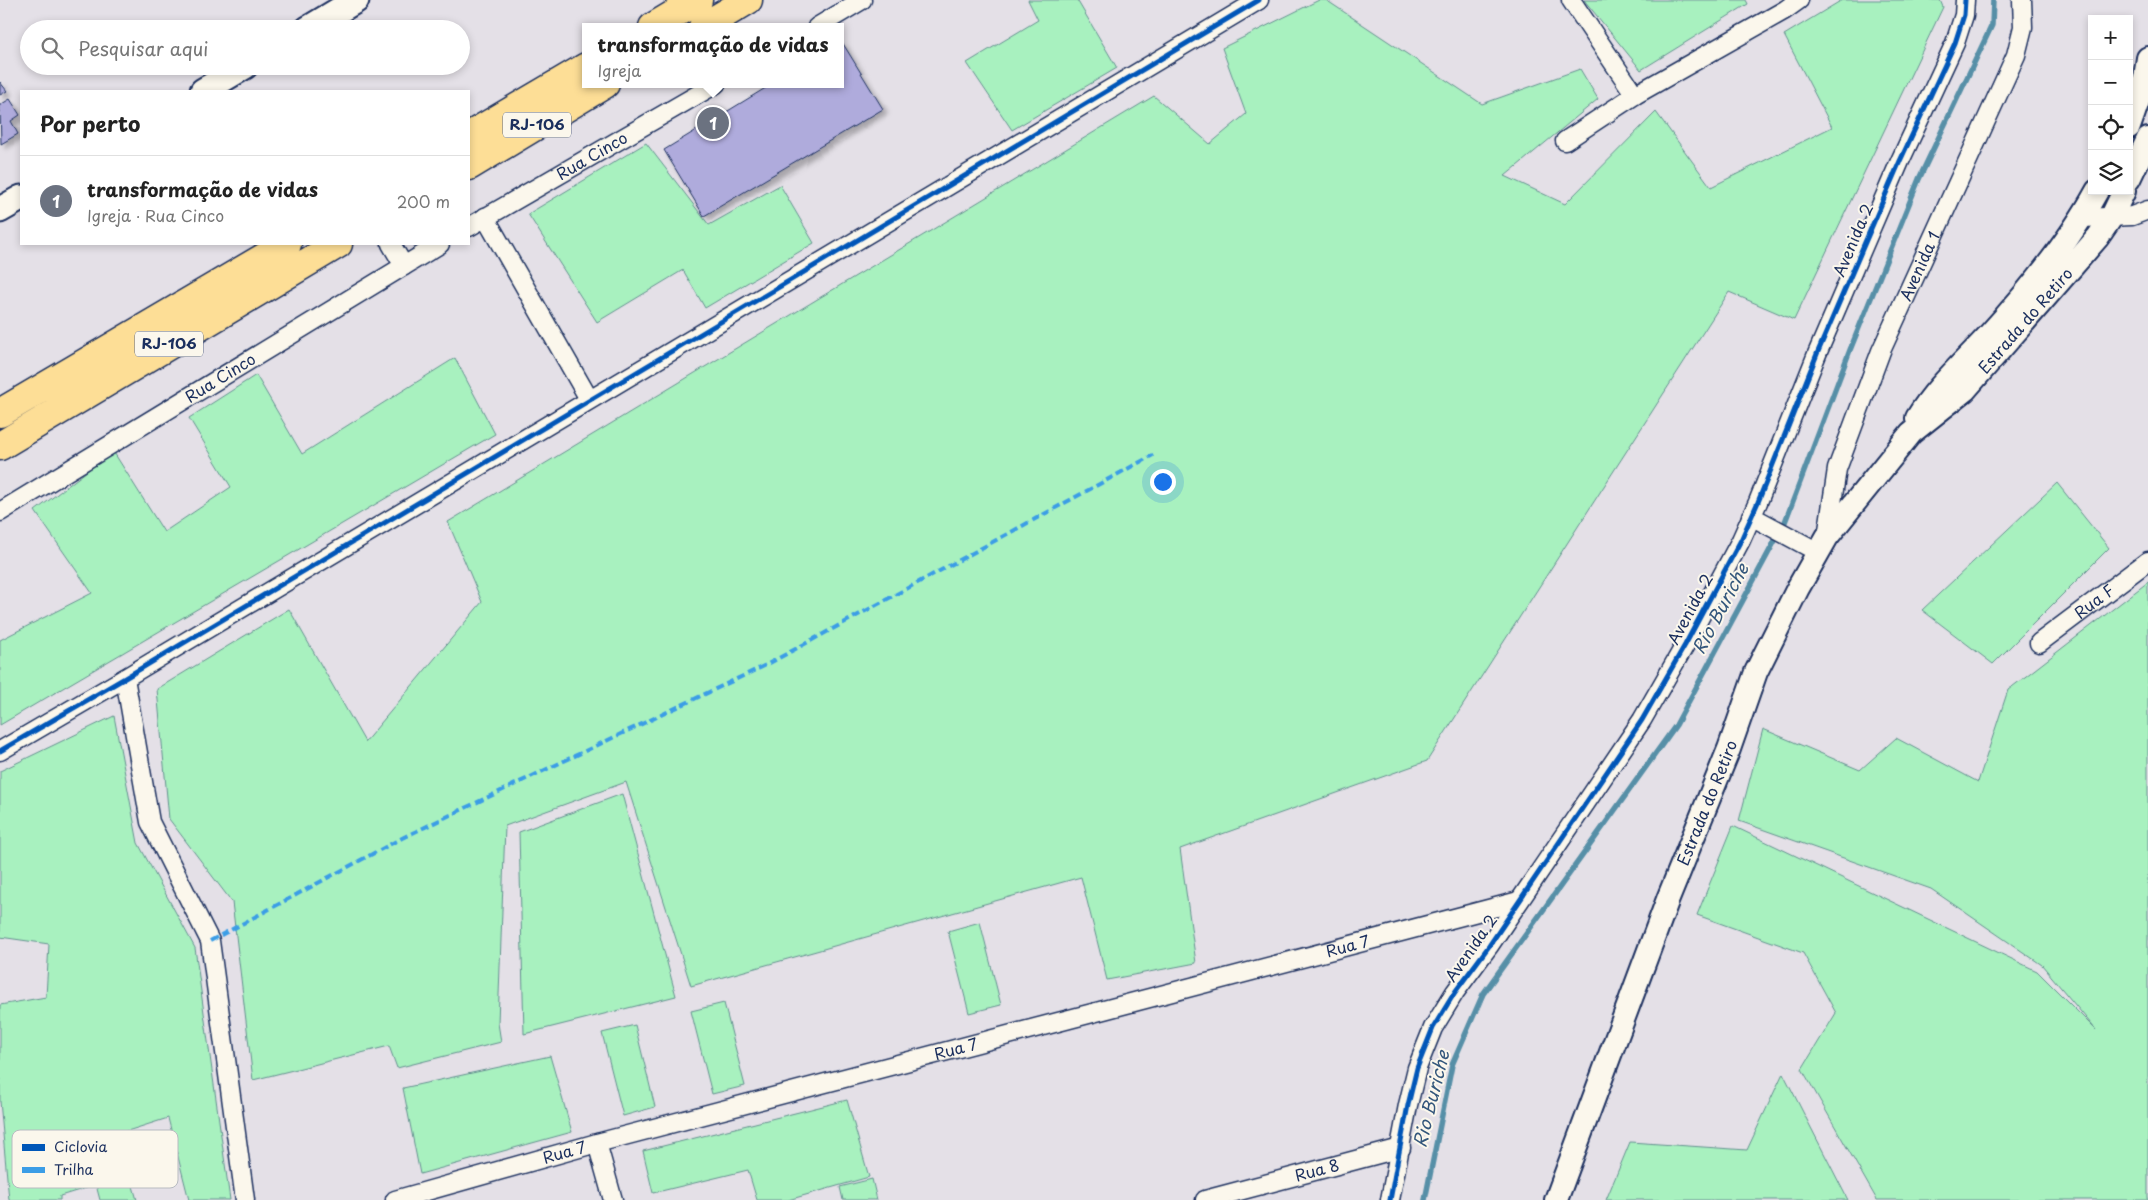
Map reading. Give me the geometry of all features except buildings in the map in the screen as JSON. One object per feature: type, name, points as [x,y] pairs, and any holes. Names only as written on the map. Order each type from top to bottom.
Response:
[{"type":"highway","points":[[660,23],[698,0]]},
{"type":"highway","points":[[709,23],[748,0]]},
{"type":"highway","name":"RJ-106","points":[[470,135],[582,69]]},
{"type":"highway","name":"RJ-106","points":[[470,165],[599,88]]},
{"type":"highway","name":"RJ-106","points":[[0,413],[285,245]]},
{"type":"highway","name":"RJ-106","points":[[0,446],[336,245]]},
{"type":"main road","points":[[323,20],[356,0]]},
{"type":"main road","points":[[205,90],[230,75]]},
{"type":"main road","points":[[0,210],[20,199]]},
{"type":"street","points":[[824,23],[862,0]]},
{"type":"street","points":[[0,751],[1259,0]]},
{"type":"street","points":[[1571,0],[1634,94]]},
{"type":"street","points":[[1565,141],[1634,94],[1799,0]]},
{"type":"street","name":"Avenida 2","points":[[1390,1200],[1417,1068],[1433,1028],[1455,992],[1642,720],[1685,645],[1751,516],[1817,354],[1900,160],[1954,43],[1964,16],[1966,0]]},
{"type":"street","name":"Avenida 1","points":[[1823,545],[1837,469],[1881,351],[2016,55],[2023,27],[2022,0]]},
{"type":"street","points":[[2133,117],[2146,86],[2148,58]]},
{"type":"street","name":"Rua Cinco","points":[[470,226],[709,88]]},
{"type":"street","points":[[2133,171],[2148,139]]},
{"type":"street","name":"Estrada do Retiro","points":[[1556,1200],[1668,899],[1728,749],[1756,672],[1823,545],[1911,433],[1921,412],[1932,398],[1997,326],[2044,270],[2082,218],[2095,195]]},
{"type":"street","name":"Estrada do Retiro","points":[[1911,433],[1965,390],[2098,236],[2111,218],[2122,195]]},
{"type":"street","points":[[2082,218],[2132,216],[2148,210]]},
{"type":"street","points":[[485,217],[589,399]]},
{"type":"street","points":[[392,245],[404,266]]},
{"type":"street","name":"Rua Cinco","points":[[0,512],[438,245]]},
{"type":"street","points":[[1751,516],[1791,538],[1823,545]]},
{"type":"street","name":"Rua F","points":[[2039,644],[2148,561]]},
{"type":"street","points":[[125,678],[150,822],[210,941],[245,1200]]},
{"type":"street","name":"Rua 7","points":[[395,1200],[598,1143],[1519,901]]},
{"type":"street","points":[[598,1143],[613,1200]]},
{"type":"street","name":"Rua 8","points":[[1205,1200],[1401,1148]]},
{"type":"green space","points":[[1028,0],[1077,0],[1117,68],[1012,130],[967,63],[1038,20]]},
{"type":"green space","points":[[1319,0],[1326,0],[1482,104],[1580,69],[1598,99],[1505,176],[1565,204],[1656,112],[1711,187],[1832,127],[1784,35],[1842,0],[1940,0],[1943,7],[1794,320],[1729,292],[1427,761],[1180,849],[1196,963],[1107,980],[1081,877],[691,986],[626,782],[505,826],[498,1023],[501,1042],[397,1068],[389,1046],[253,1080],[232,902],[169,819],[157,689],[289,609],[365,742],[482,602],[448,522],[1154,96],[1210,144],[1246,114],[1222,48]]},
{"type":"green space","points":[[1584,0],[1746,0],[1748,4],[1641,70]]},
{"type":"green space","points":[[646,143],[709,225],[780,185],[814,243],[705,308],[683,270],[597,322],[528,214]]},
{"type":"green space","points":[[455,358],[495,434],[0,725],[0,640],[92,593],[35,511],[113,451],[164,532],[231,487],[189,418],[256,375],[302,454]]},
{"type":"green space","points":[[2057,483],[2109,548],[1993,664],[1922,610]]},
{"type":"green space","points":[[2148,582],[2148,1200],[1877,1200],[1802,1069],[1836,1013],[1803,953],[1697,915],[1733,826],[2037,971],[2096,1030],[2042,965],[1931,889],[1739,821],[1763,729],[1860,770],[1896,738],[1978,782],[2008,690]]},
{"type":"green space","points":[[114,716],[138,843],[195,948],[230,1200],[189,1200],[178,1157],[178,1130],[171,1130],[168,1118],[130,1130],[12,1130],[12,1188],[86,1188],[60,1196],[60,1200],[9,1200],[0,1101],[0,1005],[46,997],[49,944],[0,937],[0,771]]},
{"type":"green space","points":[[622,794],[676,996],[524,1034],[519,832]]},
{"type":"green space","points":[[980,922],[1001,1005],[969,1013],[948,931]]},
{"type":"green space","points":[[724,1003],[745,1086],[712,1094],[691,1011]]},
{"type":"green space","points":[[635,1025],[655,1107],[623,1116],[602,1033]]},
{"type":"green space","points":[[550,1056],[572,1132],[420,1174],[403,1088]]},
{"type":"green space","points":[[1783,1073],[1848,1200],[1606,1200],[1630,1142],[1747,1150]]},
{"type":"green space","points":[[847,1100],[869,1177],[788,1200],[757,1200],[748,1170],[653,1193],[643,1151]]},
{"type":"green space","points":[[872,1179],[877,1200],[843,1200],[840,1187]]},
{"type":"green space","points":[[97,1188],[134,1188],[137,1200],[100,1200]]},
{"type":"waterway","name":"Rio Buriche","points":[[1425,1200],[1452,1065],[1483,994],[1676,725],[1785,522],[1850,350],[1919,179],[1992,25],[1993,0]]},
{"type":"marked path","points":[[210,941],[402,838],[766,665],[1153,455]]},
{"type":"cycle path","points":[[0,751],[1259,0]]},
{"type":"cycle path","points":[[1390,1200],[1417,1068],[1433,1028],[1455,992],[1489,946],[1642,720],[1685,645],[1741,540],[1817,354],[1900,161],[1955,43],[1964,15],[1965,0]]},
{"type":"place","name":"transformação de vidas","points":[[713,123]]}]
